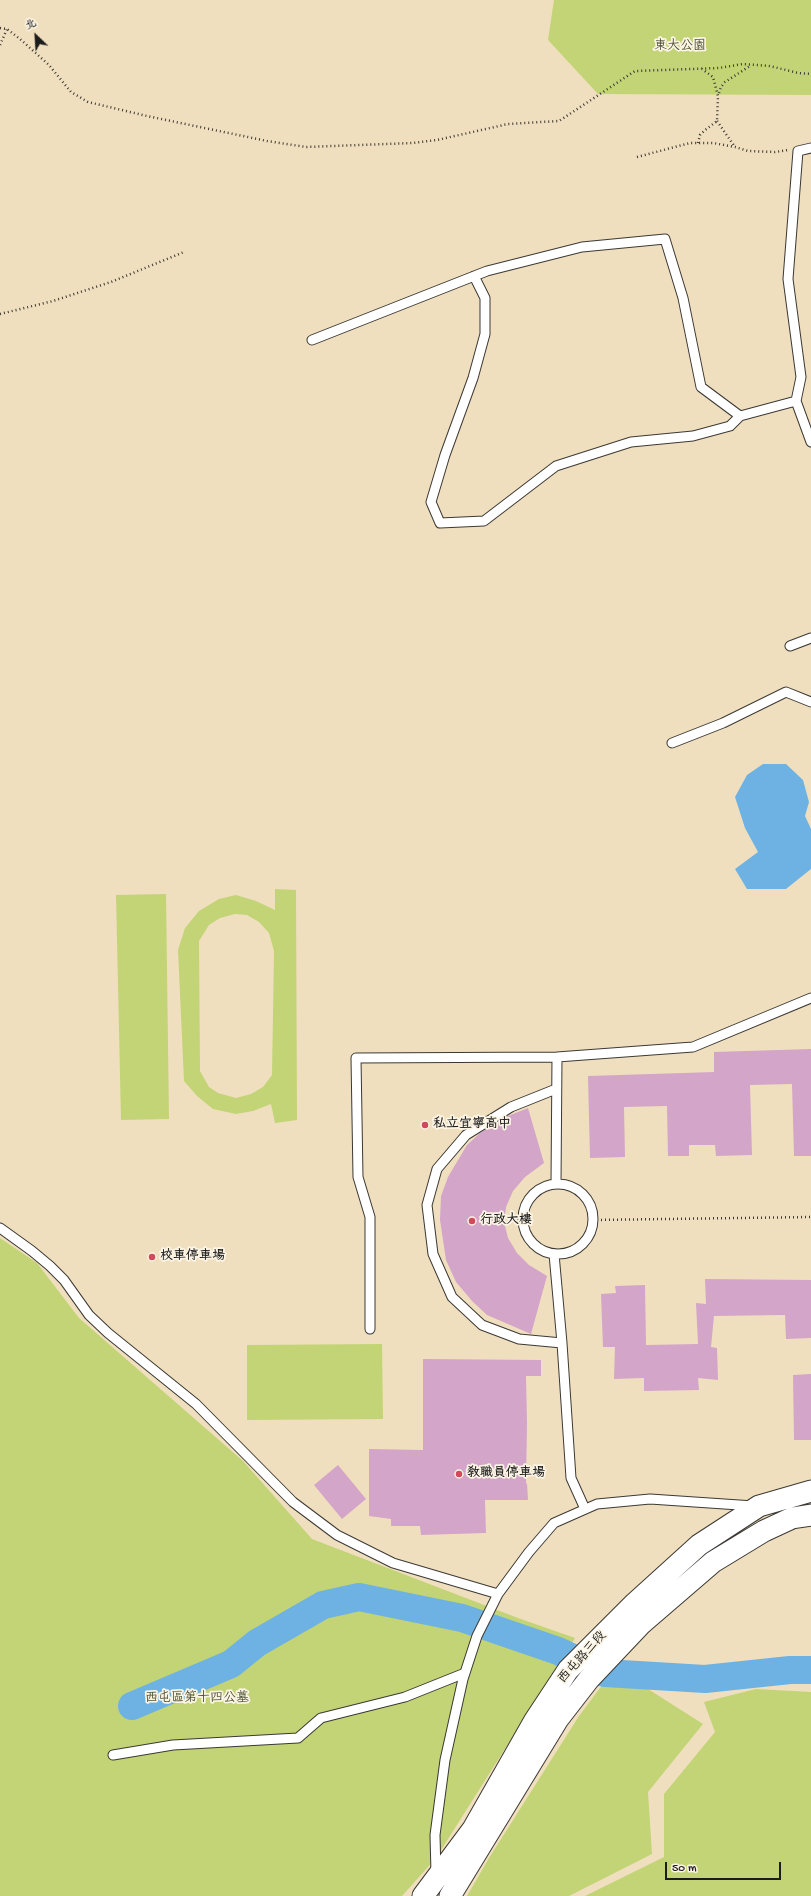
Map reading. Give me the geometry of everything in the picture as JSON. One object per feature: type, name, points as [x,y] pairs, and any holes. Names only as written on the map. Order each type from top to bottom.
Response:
[{"type":"street","name":"西屯路三段","points":[[423,1896],[473,1829],[535,1720],[568,1670],[635,1603],[699,1545],[759,1506],[811,1491]]},
{"type":"street","name":"西屯路三段","points":[[450,1896],[558,1720],[589,1679],[638,1628],[713,1562],[764,1531],[792,1518],[811,1515]]},
{"type":"lane","points":[[811,148],[798,151],[788,279],[800,377],[796,401],[811,442]]},
{"type":"lane","points":[[312,340],[474,276],[582,247],[665,240],[683,298],[701,387],[740,416]]},
{"type":"lane","points":[[474,276],[485,298],[486,334],[473,378],[445,455],[431,502],[440,523],[484,521],[556,466],[631,442],[693,436],[730,426],[740,416],[796,401]]},
{"type":"lane","points":[[790,646],[811,638]]},
{"type":"lane","points":[[672,743],[724,723],[786,692],[811,702]]},
{"type":"lane","points":[[370,1328],[370,1217],[358,1177],[356,1058],[556,1057],[693,1047],[811,998]]},
{"type":"lane","points":[[556,1057],[556,1184]]},
{"type":"lane","points":[[556,1088],[511,1107],[466,1135],[438,1169],[427,1205],[433,1254],[452,1297],[482,1325],[519,1339],[562,1342]]},
{"type":"lane","points":[[556,1184],[570,1187],[582,1194],[588,1201],[592,1210],[593,1220],[591,1229],[581,1245],[564,1254],[554,1254],[535,1246],[528,1238],[524,1229],[524,1208],[536,1191],[545,1186],[556,1184]]},
{"type":"lane","points":[[0,1228],[50,1266],[64,1280],[89,1315],[98,1324],[196,1404],[293,1502],[331,1530],[393,1563],[498,1594]]},
{"type":"lane","points":[[554,1254],[562,1342],[571,1478],[585,1509]]},
{"type":"lane","points":[[437,1877],[434,1835],[445,1760],[465,1673],[477,1636],[498,1594],[529,1552],[554,1523],[597,1504],[650,1499],[759,1506]]},
{"type":"lane","points":[[113,1755],[172,1746],[298,1738],[320,1718],[405,1697],[465,1673]]},
{"type":"path","points":[[0,28],[7,29],[39,55],[72,92],[88,102],[267,142],[306,147],[414,143],[438,140],[508,124],[558,121],[635,71],[702,69],[751,65],[770,66],[798,73],[811,74]]},
{"type":"path","points":[[0,45],[7,29]]},
{"type":"path","points":[[735,147],[717,121],[718,96],[721,87],[725,82],[751,65]]},
{"type":"path","points":[[702,69],[713,77],[718,96]]},
{"type":"path","points":[[698,143],[704,130],[717,121]]},
{"type":"path","points":[[637,157],[671,147],[698,143],[735,147],[748,151],[774,152],[793,149],[798,151]]},
{"type":"path","points":[[0,314],[53,301],[111,282],[184,252]]},
{"type":"path","points":[[593,1220],[811,1217]]},
{"type":"green space","name":"東大公園","points":[[554,0],[811,0],[811,95],[598,94],[548,40]]},
{"type":"green space","points":[[275,889],[296,890],[297,1120],[275,1123],[271,1104],[253,1111],[236,1114],[213,1109],[197,1096],[184,1081],[178,950],[185,928],[199,911],[219,899],[236,895],[256,901],[275,910]],"holes":[[[235,914],[247,915],[259,922],[269,933],[274,951],[272,1075],[263,1087],[251,1094],[236,1098],[218,1093],[209,1087],[200,1071],[199,941],[209,925],[220,918]]]},
{"type":"green space","points":[[166,894],[169,1119],[121,1120],[116,895]]},
{"type":"green space","name":"西屯區第十四公墓","points":[[0,1238],[37,1263],[79,1318],[243,1461],[312,1539],[518,1618],[575,1638],[436,1858],[402,1896],[0,1896]]},
{"type":"green space","points":[[382,1344],[383,1419],[247,1420],[247,1345]]},
{"type":"green space","points":[[615,1668],[703,1724],[648,1792],[652,1854],[569,1896],[467,1896],[489,1858],[579,1716]]},
{"type":"green space","points":[[756,1689],[811,1692],[811,1896],[585,1896],[664,1857],[664,1794],[715,1732],[704,1702]]},
{"type":"water","points":[[763,764],[786,764],[803,780],[809,802],[805,816],[811,829],[811,869],[786,889],[747,889],[735,869],[758,852],[745,828],[735,797],[747,775]]},
{"type":"building","points":[[811,1049],[811,1156],[794,1156],[792,1084],[750,1085],[752,1155],[716,1156],[715,1145],[689,1145],[689,1156],[668,1156],[667,1106],[624,1107],[625,1157],[590,1158],[588,1076],[714,1072],[714,1052]]},
{"type":"building","name":"行政大樓","points":[[528,1108],[544,1163],[525,1177],[513,1191],[506,1207],[504,1222],[508,1238],[517,1253],[529,1265],[547,1276],[531,1334],[487,1315],[472,1301],[456,1282],[446,1260],[440,1220],[441,1196],[448,1177],[467,1145],[480,1133],[508,1116]]},
{"type":"building","points":[[705,1279],[811,1280],[811,1338],[786,1339],[785,1315],[714,1316],[711,1347],[717,1348],[718,1380],[698,1378],[699,1390],[644,1391],[644,1378],[614,1379],[615,1347],[603,1347],[601,1294],[616,1293],[615,1286],[645,1285],[646,1345],[698,1344],[696,1303],[706,1304]]},
{"type":"building","name":"教職員停車場","points":[[423,1359],[541,1360],[541,1376],[526,1376],[526,1484],[527,1483],[528,1500],[485,1500],[486,1533],[421,1535],[420,1526],[391,1526],[391,1519],[369,1516],[369,1449],[423,1450]]},
{"type":"building","points":[[811,1374],[811,1440],[794,1440],[793,1375]]},
{"type":"building","points":[[338,1465],[366,1499],[342,1519],[314,1485]]},
{"type":"waterway","points":[[132,1706],[231,1664],[257,1643],[323,1605],[359,1597],[462,1618],[558,1651],[605,1673],[705,1679],[790,1670],[811,1670]]},
{"type":"place","name":"私立宜寧高中","points":[[425,1125]]},
{"type":"place","name":"行政大樓","points":[[472,1221]]},
{"type":"place","name":"校車停車場","points":[[152,1257]]},
{"type":"place","name":"教職員停車場","points":[[459,1474]]}]
